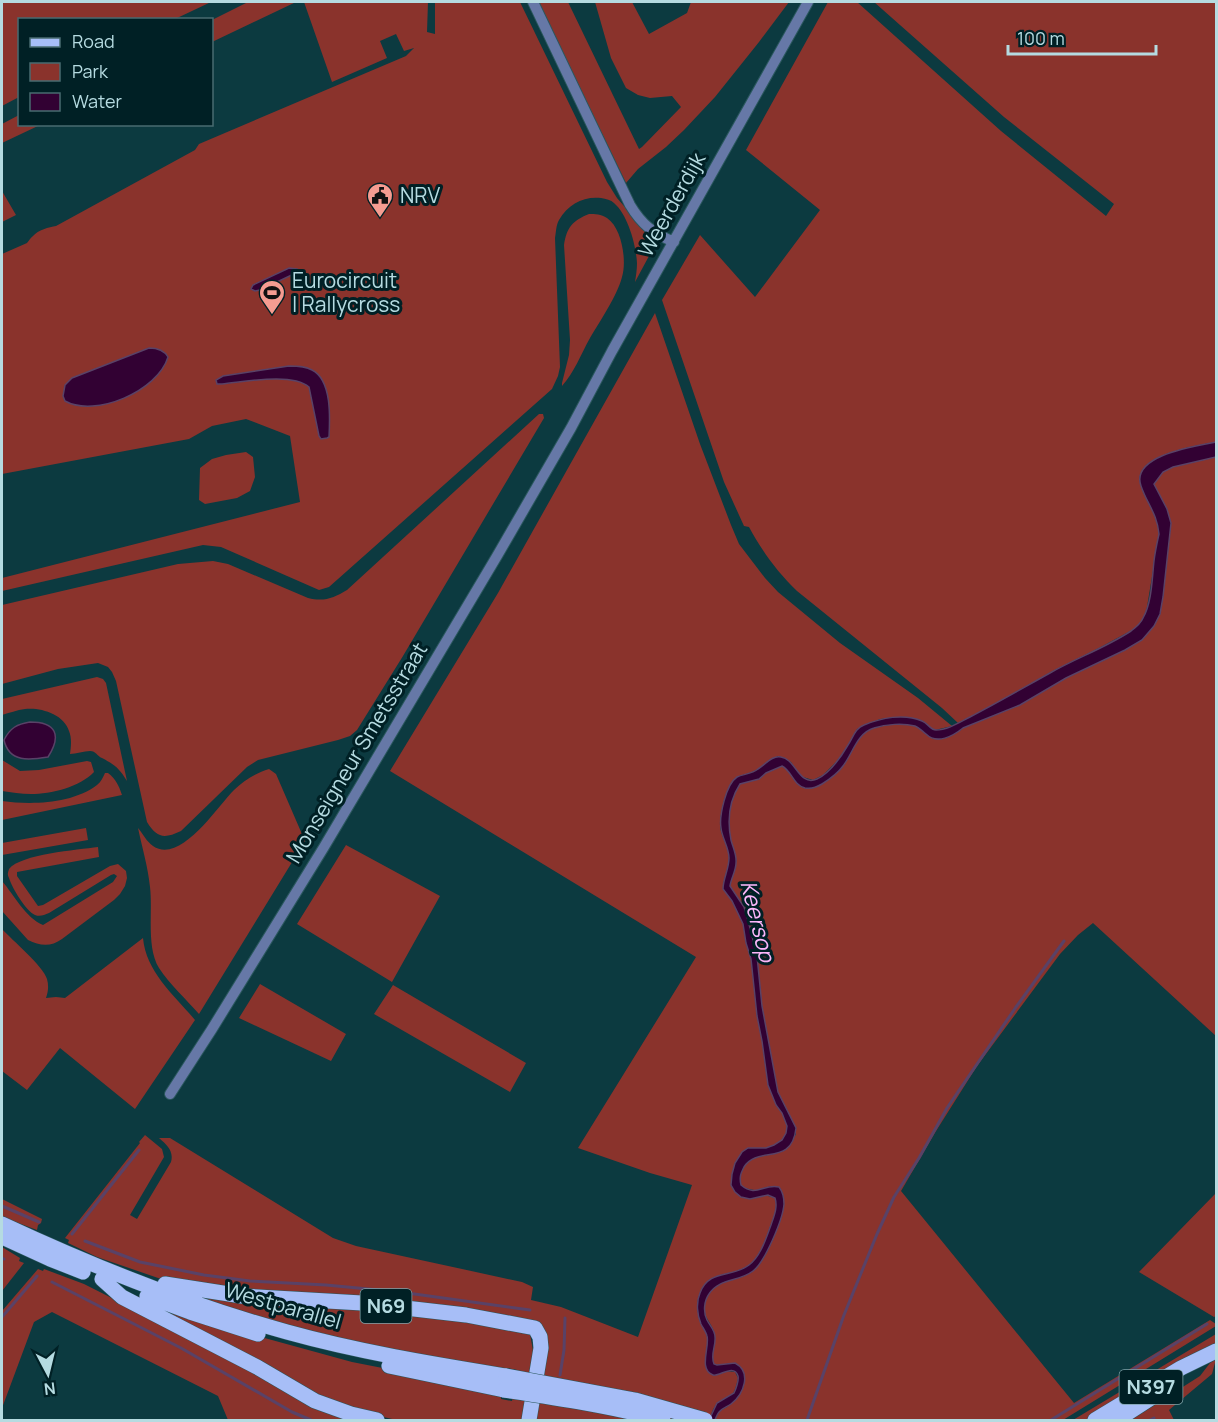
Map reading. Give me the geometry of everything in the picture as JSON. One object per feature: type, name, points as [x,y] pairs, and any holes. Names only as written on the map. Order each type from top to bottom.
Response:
[{"type":"main road","name":"Westparallel","points":[[2,1224],[44,1250],[102,1279],[190,1312],[285,1342],[375,1363],[635,1400],[705,1420]]},
{"type":"main road","name":"Westparallel","points":[[2,1237],[289,1332],[663,1420]]},
{"type":"main road","name":"N69","points":[[102,1279],[122,1297],[257,1367],[315,1401],[351,1414],[377,1420]]},
{"type":"main road","name":"N69","points":[[141,1284],[166,1284],[242,1296],[362,1303],[426,1310],[535,1328],[540,1337],[541,1348],[529,1420]]},
{"type":"main road","name":"N397","points":[[1095,1420],[1181,1368],[1213,1353]]},
{"type":"main road","name":"N397","points":[[1117,1420],[1186,1377],[1213,1353]]},
{"type":"street","points":[[533,2],[630,205],[639,219],[651,230],[674,242]]},
{"type":"street","name":"Weerderdijk","points":[[571,428],[808,2]]},
{"type":"street","name":"Monseigneur Smetsstraat","points":[[170,1094],[337,826],[571,428]]},
{"type":"green space","points":[[2,2],[211,2],[177,18],[18,18],[18,98],[2,106]]},
{"type":"green space","points":[[248,2],[296,2],[213,42],[213,20]]},
{"type":"green space","name":"Eurocircuit | Rallycross","points":[[304,2],[428,2],[427,32],[435,34],[435,2],[520,2],[607,182],[617,198],[656,243],[635,282],[637,263],[635,248],[627,223],[614,203],[601,198],[589,198],[572,205],[563,214],[558,222],[555,238],[560,367],[552,389],[329,587],[319,590],[221,547],[203,545],[2,591],[2,578],[300,502],[290,436],[246,419],[212,426],[189,439],[2,474],[2,254],[27,243],[41,230],[56,226],[195,150],[199,144],[406,56],[414,48],[404,51],[396,34],[380,41],[387,58],[332,82]]},
{"type":"green space","points":[[538,2],[568,2],[639,149],[681,107],[672,96],[650,98],[638,95],[626,88],[611,58],[595,2],[632,2],[649,34],[687,13],[691,2],[789,2],[715,97],[684,130],[638,169],[626,183]]},
{"type":"green space","points":[[828,2],[857,2],[1001,131],[1106,216],[1114,204],[1004,117],[874,2],[1216,2],[1216,442],[1167,454],[1145,467],[1140,475],[1143,493],[1156,520],[1159,534],[1143,620],[1134,629],[958,723],[797,591],[770,561],[749,527],[744,526],[724,482],[662,300],[700,235],[755,297],[820,210],[746,150]]},
{"type":"green space","points":[[18,116],[18,126],[38,126],[2,143],[2,124]]},
{"type":"green space","points":[[2,191],[16,215],[2,222]]},
{"type":"green space","points":[[589,214],[605,217],[616,229],[622,245],[623,270],[620,284],[612,300],[574,369],[562,386],[570,340],[564,245],[571,225]]},
{"type":"green space","points":[[655,313],[700,444],[739,544],[778,592],[840,643],[918,698],[952,726],[935,730],[922,721],[914,719],[902,717],[880,719],[857,729],[836,762],[823,775],[813,780],[800,775],[791,762],[778,756],[733,781],[724,800],[720,820],[720,829],[729,857],[723,889],[732,901],[743,924],[751,959],[768,1085],[787,1126],[782,1140],[774,1145],[766,1148],[748,1148],[731,1185],[775,1198],[774,1215],[760,1251],[743,1269],[708,1281],[698,1300],[699,1316],[707,1340],[705,1364],[735,1372],[738,1378],[735,1390],[716,1405],[709,1420],[535,1420],[548,1346],[547,1335],[543,1330],[264,1295],[161,1279],[97,1257],[68,1243],[69,1240],[65,1238],[145,1135],[162,1149],[164,1157],[130,1215],[137,1219],[171,1162],[171,1151],[159,1138],[170,1138],[333,1238],[356,1246],[522,1282],[533,1287],[531,1300],[561,1307],[638,1337],[692,1185],[578,1148],[696,957],[390,771],[498,593]]},
{"type":"green space","points":[[539,414],[543,414],[544,418],[357,730],[350,736],[338,740],[258,760],[247,767],[181,831],[161,836],[147,822],[116,681],[108,667],[98,663],[58,669],[2,684],[2,605],[178,564],[213,561],[228,564],[308,598],[329,599],[338,595],[347,590]]},
{"type":"green space","points":[[246,452],[253,457],[255,477],[250,491],[237,498],[205,504],[199,500],[200,468],[212,459]]},
{"type":"green space","points":[[1216,457],[1216,1036],[1093,923],[1060,954],[977,1066],[901,1191],[1074,1403],[1210,1320],[1216,1326],[1063,1420],[715,1420],[718,1412],[727,1407],[743,1388],[745,1377],[725,1364],[714,1364],[712,1357],[714,1333],[705,1314],[707,1296],[716,1286],[759,1265],[776,1232],[783,1196],[744,1188],[740,1180],[741,1173],[751,1159],[796,1135],[796,1128],[778,1092],[762,1006],[757,956],[748,920],[730,886],[736,860],[729,818],[736,790],[740,784],[759,779],[782,766],[801,786],[808,788],[818,786],[841,769],[863,734],[874,728],[905,724],[917,727],[935,739],[945,738],[963,728],[1020,705],[1066,678],[1125,650],[1163,597],[1171,523],[1167,509],[1154,484],[1163,472],[1173,467]]},
{"type":"green space","points":[[97,677],[106,683],[127,781],[116,767],[94,752],[70,754],[70,734],[66,725],[57,716],[31,709],[2,715],[2,699]]},
{"type":"green space","points":[[2,760],[20,771],[39,770],[87,761],[91,762],[94,772],[73,786],[56,791],[39,794],[16,793],[2,791]]},
{"type":"green space","points":[[269,769],[276,774],[305,841],[199,1014],[168,980],[155,959],[151,939],[149,880],[138,828],[153,846],[164,850],[175,848],[197,832],[238,786],[250,777]]},
{"type":"green space","points":[[105,773],[115,780],[122,795],[2,820],[2,801],[38,803],[76,796],[97,785]]},
{"type":"green space","points":[[86,828],[88,840],[2,855],[2,843]]},
{"type":"green space","points":[[346,845],[440,896],[392,982],[297,924]]},
{"type":"green space","points":[[98,847],[99,857],[17,872],[17,876],[38,906],[110,866],[118,864],[126,871],[125,886],[120,894],[62,939],[45,945],[28,940],[2,911],[2,881],[26,912],[43,925],[113,882],[117,876],[111,875],[49,913],[39,916],[31,913],[20,899],[8,877],[9,869],[15,864],[37,856]]},
{"type":"green space","points":[[2,929],[34,960],[44,974],[48,984],[46,998],[65,998],[143,938],[145,950],[155,973],[195,1020],[135,1109],[60,1048],[27,1090],[2,1071]]},
{"type":"green space","points":[[260,984],[346,1034],[331,1061],[239,1018]]},
{"type":"green space","points":[[393,985],[526,1063],[510,1092],[374,1014]]},
{"type":"green space","points":[[1216,1193],[1216,1316],[1214,1317],[1139,1272]]},
{"type":"green space","points":[[2,1199],[42,1219],[37,1230],[2,1217]]},
{"type":"green space","points":[[2,1247],[24,1263],[2,1291]]},
{"type":"green space","points":[[38,1269],[43,1271],[44,1269],[84,1284],[354,1420],[228,1420],[218,1396],[52,1312],[34,1322],[2,1408],[2,1311]]},
{"type":"green space","points":[[164,1289],[415,1312],[530,1334],[534,1356],[523,1420],[397,1420],[360,1412],[321,1397],[121,1290],[168,1308],[261,1337],[352,1362],[464,1384],[501,1397],[501,1399],[512,1401],[517,1370],[344,1343]]},
{"type":"green space","points":[[1216,1334],[1216,1343],[1088,1420],[1073,1420]]},
{"type":"green space","points":[[1216,1359],[1212,1374],[1169,1410],[1174,1420],[1131,1420],[1200,1376]]},
{"type":"water","points":[[289,268],[297,269],[296,273],[260,290],[251,289],[253,285]]},
{"type":"water","points":[[149,348],[160,350],[168,357],[152,381],[139,390],[108,404],[92,406],[65,401],[63,396],[65,385],[72,378]]},
{"type":"water","points":[[289,366],[309,369],[319,375],[323,382],[328,400],[329,437],[321,439],[319,436],[309,387],[301,382],[267,379],[217,384],[216,380],[223,376]]},
{"type":"water","points":[[1216,442],[1216,457],[1173,467],[1163,472],[1154,484],[1167,509],[1171,523],[1160,614],[1154,626],[1142,640],[1066,678],[1020,705],[963,728],[945,738],[935,739],[917,727],[905,724],[874,728],[863,734],[839,771],[816,787],[801,786],[782,766],[759,779],[740,784],[736,790],[729,818],[736,860],[730,886],[744,907],[748,920],[757,956],[762,1006],[778,1092],[796,1128],[793,1140],[788,1147],[781,1152],[757,1157],[744,1167],[741,1173],[741,1185],[746,1189],[779,1187],[784,1204],[773,1240],[758,1266],[742,1277],[718,1285],[706,1300],[706,1317],[715,1335],[714,1364],[735,1363],[745,1377],[740,1395],[736,1400],[720,1411],[715,1420],[709,1420],[717,1403],[734,1393],[738,1376],[736,1372],[730,1370],[713,1375],[706,1368],[708,1340],[699,1317],[699,1297],[709,1280],[742,1269],[749,1265],[760,1252],[774,1215],[775,1198],[768,1195],[750,1199],[741,1197],[731,1185],[732,1174],[735,1163],[742,1152],[748,1148],[766,1148],[774,1145],[782,1140],[787,1126],[768,1085],[751,959],[743,924],[732,901],[723,889],[729,858],[722,832],[722,808],[730,786],[737,777],[756,771],[778,757],[790,762],[806,779],[817,779],[835,764],[861,726],[893,717],[908,717],[926,723],[934,730],[949,727],[1131,631],[1142,620],[1146,612],[1159,534],[1154,514],[1141,486],[1140,475],[1145,467],[1167,454]]},
{"type":"water","points":[[30,722],[46,724],[54,731],[55,742],[48,757],[27,759],[10,753],[4,740],[9,732],[18,725]]},
{"type":"waterway","points":[[807,1420],[844,1315],[894,1197],[947,1108],[1064,941]]},
{"type":"waterway","points":[[72,1234],[139,1150]]},
{"type":"waterway","points":[[2,1206],[39,1222]]},
{"type":"waterway","points":[[85,1241],[140,1262],[204,1275],[250,1281],[400,1292],[530,1310]]},
{"type":"waterway","points":[[2,1317],[37,1276]]},
{"type":"waterway","points":[[52,1282],[181,1348],[292,1412],[311,1420]]},
{"type":"waterway","points":[[560,1375],[564,1350],[565,1318]]},
{"type":"waterway","points":[[1051,1420],[1207,1324]]},
{"type":"waterway","points":[[1150,1420],[1154,1418]]},
{"type":"place","name":"NRV","points":[[380,219]]},
{"type":"place","name":"Eurocircuit | Rallycross","points":[[272,316]]},
{"type":"water label","name":"Keersop","points":[[758,921]]}]
